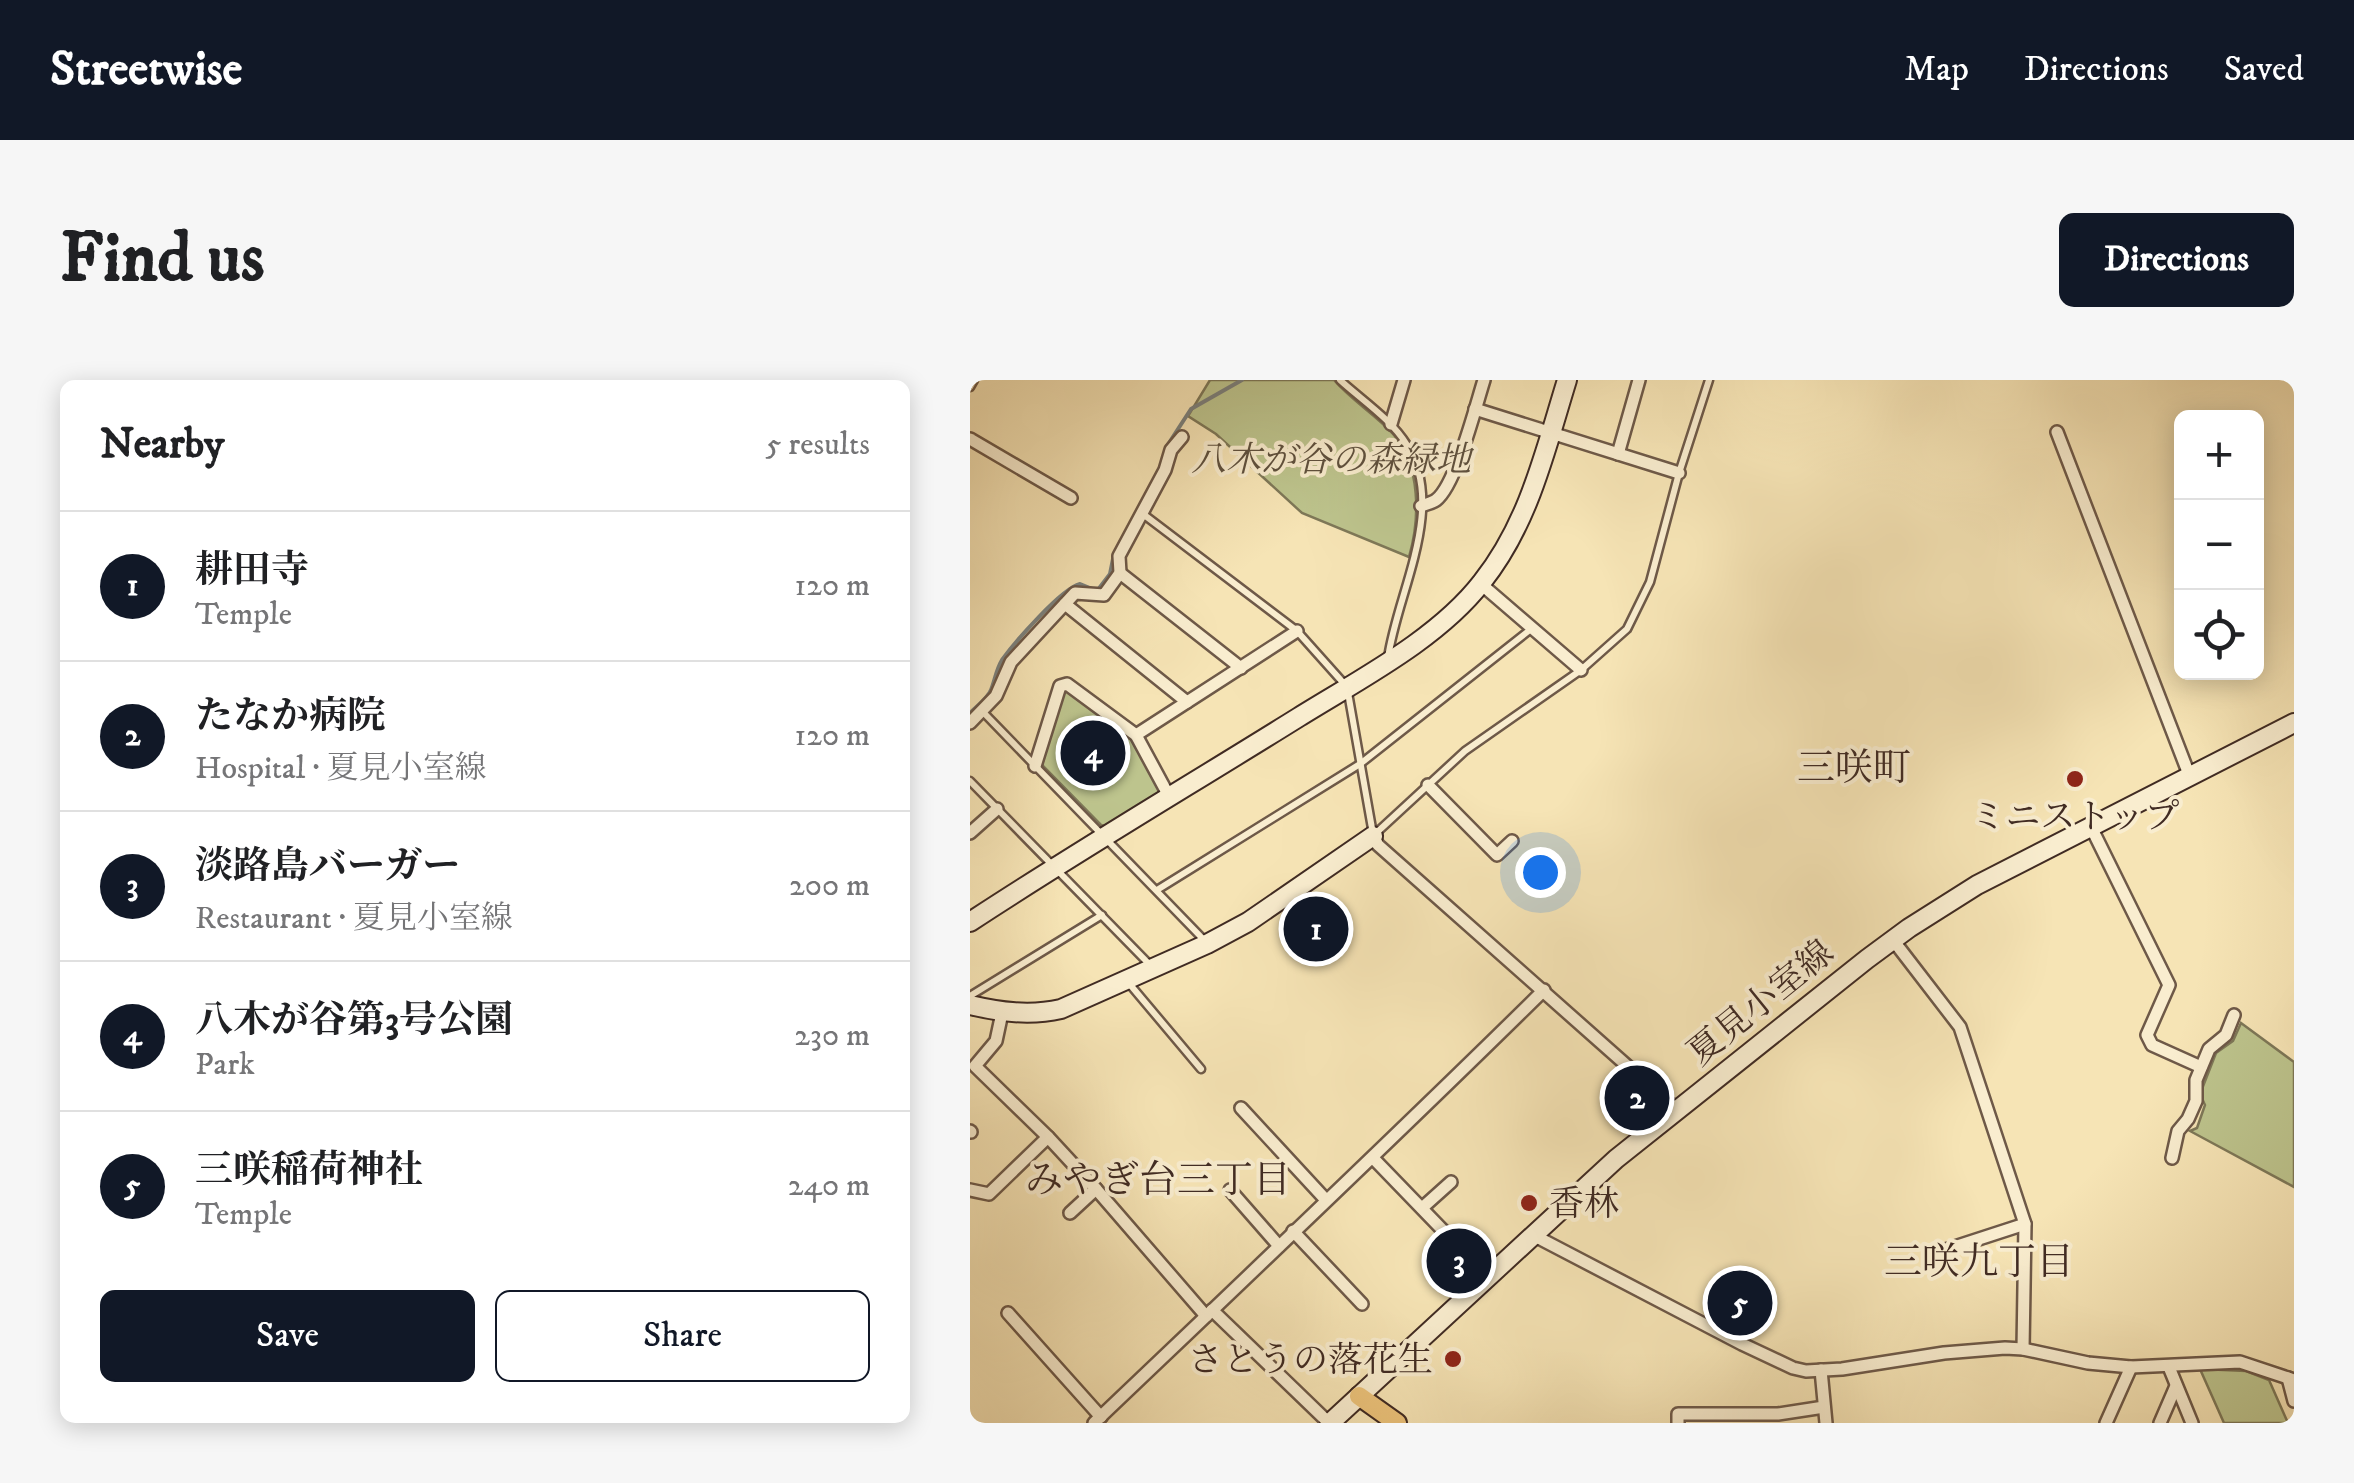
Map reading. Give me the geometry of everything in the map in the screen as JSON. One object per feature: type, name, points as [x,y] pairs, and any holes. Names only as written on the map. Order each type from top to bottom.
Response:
[{"type":"main road","points":[[1359,1396],[1397,1423]]},
{"type":"street","points":[[1391,424],[1404,380]]},
{"type":"street","points":[[1421,506],[1442,494],[1484,380]]},
{"type":"street","points":[[970,922],[1347,687],[1425,636],[1455,610],[1480,584],[1523,515],[1538,480],[1567,380]]},
{"type":"street","points":[[1618,454],[1639,380]]},
{"type":"street","points":[[1475,409],[1679,473]]},
{"type":"street","points":[[2057,432],[2190,777]]},
{"type":"street","points":[[970,723],[996,696],[1011,662],[1075,593],[1104,596],[1120,573],[1119,556],[1165,470],[1171,450],[1182,437]]},
{"type":"street","points":[[970,438],[1071,498]]},
{"type":"street","points":[[1120,573],[1241,668]]},
{"type":"street","points":[[1480,584],[1581,670]]},
{"type":"street","points":[[1066,604],[1186,702]]},
{"type":"street","points":[[1136,735],[1297,631]]},
{"type":"street","points":[[1035,766],[1060,686],[1067,684],[1136,735],[1170,798]]},
{"type":"street","name":"夏見小室線","points":[[1330,1423],[1616,1160],[1893,940],[1978,885],[2294,723]]},
{"type":"street","points":[[1428,785],[1497,854],[1512,841]]},
{"type":"street","points":[[970,833],[998,808]]},
{"type":"street","points":[[2092,827],[2168,985],[2147,1035],[2152,1045],[2201,1067]]},
{"type":"street","points":[[970,1005],[1002,1013],[1060,1009],[1248,922],[1373,836],[1378,845],[1677,1110]]},
{"type":"street","points":[[1893,940],[1960,1026],[2024,1224],[2023,1349]]},
{"type":"street","points":[[1008,1313],[1098,1420],[1544,990]]},
{"type":"street","points":[[1002,1013],[996,1041],[975,1066],[1048,1137],[1209,1313],[1330,1423]]},
{"type":"street","points":[[2172,1158],[2178,1132],[2196,1101],[2196,1080],[2209,1048],[2226,1036],[2234,1015]]},
{"type":"street","points":[[1241,1108],[1326,1200]]},
{"type":"street","points":[[970,1190],[990,1194],[1048,1137]]},
{"type":"street","points":[[1372,1158],[1488,1277]]},
{"type":"street","points":[[1422,1208],[1451,1182]]},
{"type":"street","points":[[1070,1213],[1096,1189]]},
{"type":"street","points":[[1230,1190],[1278,1246]]},
{"type":"street","points":[[1942,1252],[2024,1224]]},
{"type":"street","points":[[1294,1231],[1362,1304]]},
{"type":"street","points":[[1533,1235],[1793,1368],[1842,1370],[1944,1352],[2023,1349],[2131,1367],[2240,1362],[2291,1379],[2294,1401]]},
{"type":"street","points":[[2106,1423],[2131,1367]]},
{"type":"street","points":[[2169,1367],[2192,1423]]},
{"type":"street","points":[[1821,1370],[1826,1423]]},
{"type":"street","points":[[2160,1423],[2176,1386]]},
{"type":"street","points":[[1678,1423],[1678,1414],[1778,1414],[1824,1407]]},
{"type":"lane","points":[[970,388],[974,380]]},
{"type":"lane","points":[[1340,380],[1391,424],[1415,460],[1421,477],[1418,546],[1391,635],[1388,660]]},
{"type":"lane","points":[[1373,836],[1465,751],[1581,670],[1628,629],[1650,582],[1709,380]]},
{"type":"lane","points":[[1143,514],[1297,631],[1347,687],[1373,836]]},
{"type":"lane","points":[[1157,890],[1360,764],[1530,628]]},
{"type":"lane","points":[[982,711],[1207,944]]},
{"type":"lane","points":[[970,781],[1152,968]]},
{"type":"lane","points":[[970,996],[1102,916]]},
{"type":"lane","points":[[1126,980],[1202,1069]]},
{"type":"green space","name":"八木が谷の森緑地","points":[[1210,380],[1334,380],[1379,420],[1402,447],[1413,477],[1416,510],[1409,557],[1302,513],[1216,434],[1188,416]]},
{"type":"green space","points":[[1069,689],[1134,741],[1160,787],[1160,794],[1108,827],[1101,825],[1042,765],[1062,693]]},
{"type":"green space","points":[[2241,1023],[2294,1062],[2294,1187],[2190,1131],[2197,1128],[2205,1105],[2200,1094],[2216,1053],[2233,1041]]},
{"type":"green space","points":[[2200,1369],[2246,1371],[2269,1380],[2288,1423],[2224,1423]]},
{"type":"waterway","points":[[1161,466],[1167,446],[1191,409],[1242,380]]},
{"type":"waterway","points":[[970,713],[990,693],[1002,660],[1027,629],[1072,588],[1080,584],[1097,591],[1110,574],[1114,554]]},
{"type":"place","name":"八木が谷第3号公園","points":[[1093,753]]},
{"type":"place","name":"ミニストップ","points":[[2075,779]]},
{"type":"place","name":"耕田寺","points":[[1316,929]]},
{"type":"place","name":"たなか病院","points":[[1637,1098]]},
{"type":"place","name":"香林","points":[[1529,1203]]},
{"type":"place","name":"淡路島バーガー","points":[[1459,1261]]},
{"type":"place","name":"三咲稲荷神社","points":[[1740,1303]]},
{"type":"place","name":"さとうの落花生","points":[[1453,1359]]},
{"type":"district","name":"三咲町","points":[[1854,767]]},
{"type":"district","name":"みやぎ台三丁目","points":[[1158,1179]]},
{"type":"district","name":"三咲九丁目","points":[[1979,1261]]}]
